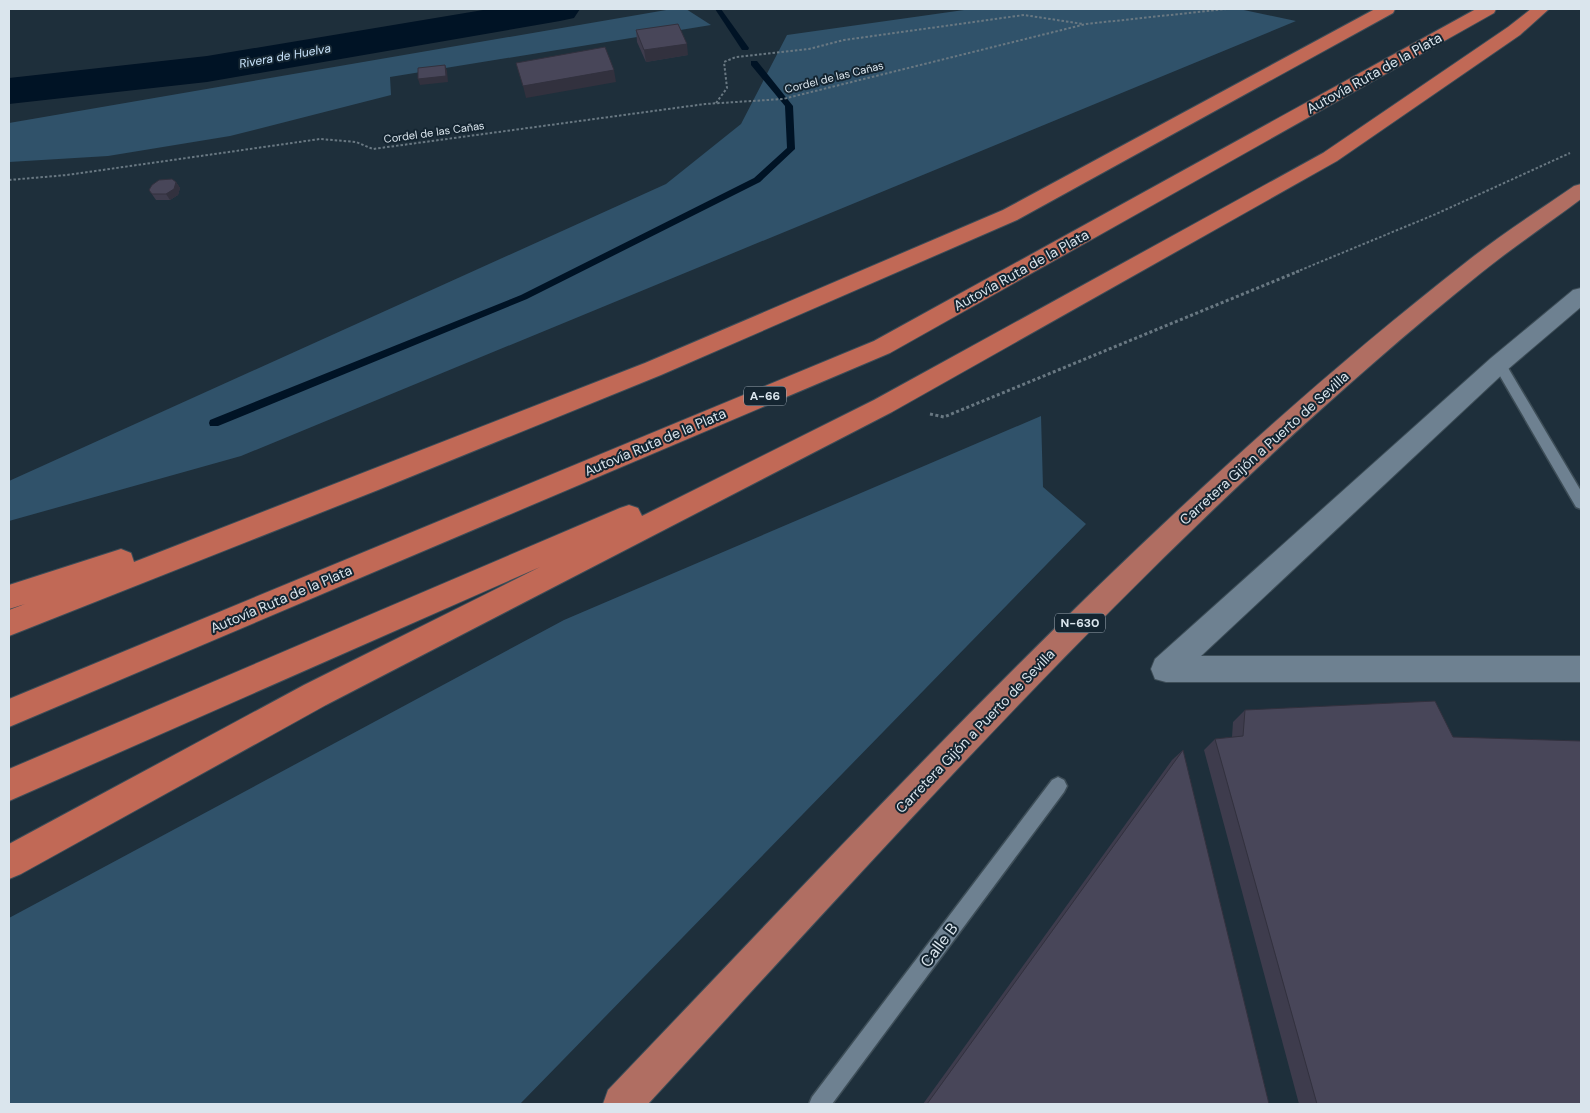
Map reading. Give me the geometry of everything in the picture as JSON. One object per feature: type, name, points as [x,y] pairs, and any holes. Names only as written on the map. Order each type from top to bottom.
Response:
[{"type":"highway","points":[[9,623],[653,369],[1010,215],[1387,9]]},
{"type":"highway","name":"Autovía Ruta de la Plata","points":[[9,713],[882,347],[1488,9]]},
{"type":"highway","points":[[9,862],[316,695],[883,406],[1330,157],[1514,31],[1541,9]]},
{"type":"highway","name":"Carretera Gijón a Puerto de Sevilla","points":[[622,1104],[988,714],[1183,520],[1378,345],[1476,265],[1581,190]]},
{"type":"highway","points":[[9,785],[883,406]]},
{"type":"highway","points":[[9,597],[368,483]]},
{"type":"street","points":[[1581,295],[1499,364],[1166,669],[1581,669]]},
{"type":"lane","points":[[1499,364],[1581,503]]},
{"type":"lane","name":"Calle B","points":[[819,1104],[1058,786]]},
{"type":"path","name":"Cordel de las Cañas","points":[[9,180],[67,175],[320,139],[356,142],[373,149],[716,103],[783,99],[1086,24],[1224,9]]},
{"type":"path","points":[[716,103],[727,88],[724,62],[736,57],[809,49],[844,40],[1024,15],[1086,24]]},
{"type":"path","points":[[883,406],[944,417],[1436,214],[1570,153]]},
{"type":"shaded area","points":[[672,9],[686,9],[711,25],[390,77],[391,95],[230,136],[108,156],[9,162],[9,123]]},
{"type":"shaded area","points":[[971,9],[1239,9],[1296,21],[241,456],[9,521],[9,481],[666,184],[741,124],[787,35]]},
{"type":"shaded area","points":[[1041,416],[1043,487],[1086,524],[520,1104],[9,1104],[9,918],[564,620]]},
{"type":"building","points":[[678,24],[687,44],[644,50],[636,30]]},
{"type":"building","points":[[605,47],[614,70],[523,86],[516,63]]},
{"type":"building","points":[[445,65],[446,76],[418,79],[418,68]]},
{"type":"building","points":[[172,179],[176,182],[174,189],[166,194],[152,194],[149,190],[159,180]]},
{"type":"building","points":[[1435,701],[1453,737],[1581,741],[1581,1104],[1317,1104],[1215,739],[1243,736],[1245,710]]},
{"type":"building","points":[[1183,750],[1269,1104],[927,1104]]},
{"type":"waterway","name":"Rivera de Huelva","points":[[9,91],[207,69],[560,9]]},
{"type":"waterway","points":[[718,9],[745,48]]},
{"type":"waterway","points":[[214,423],[524,297],[757,180],[791,149],[789,106],[754,63]]}]
